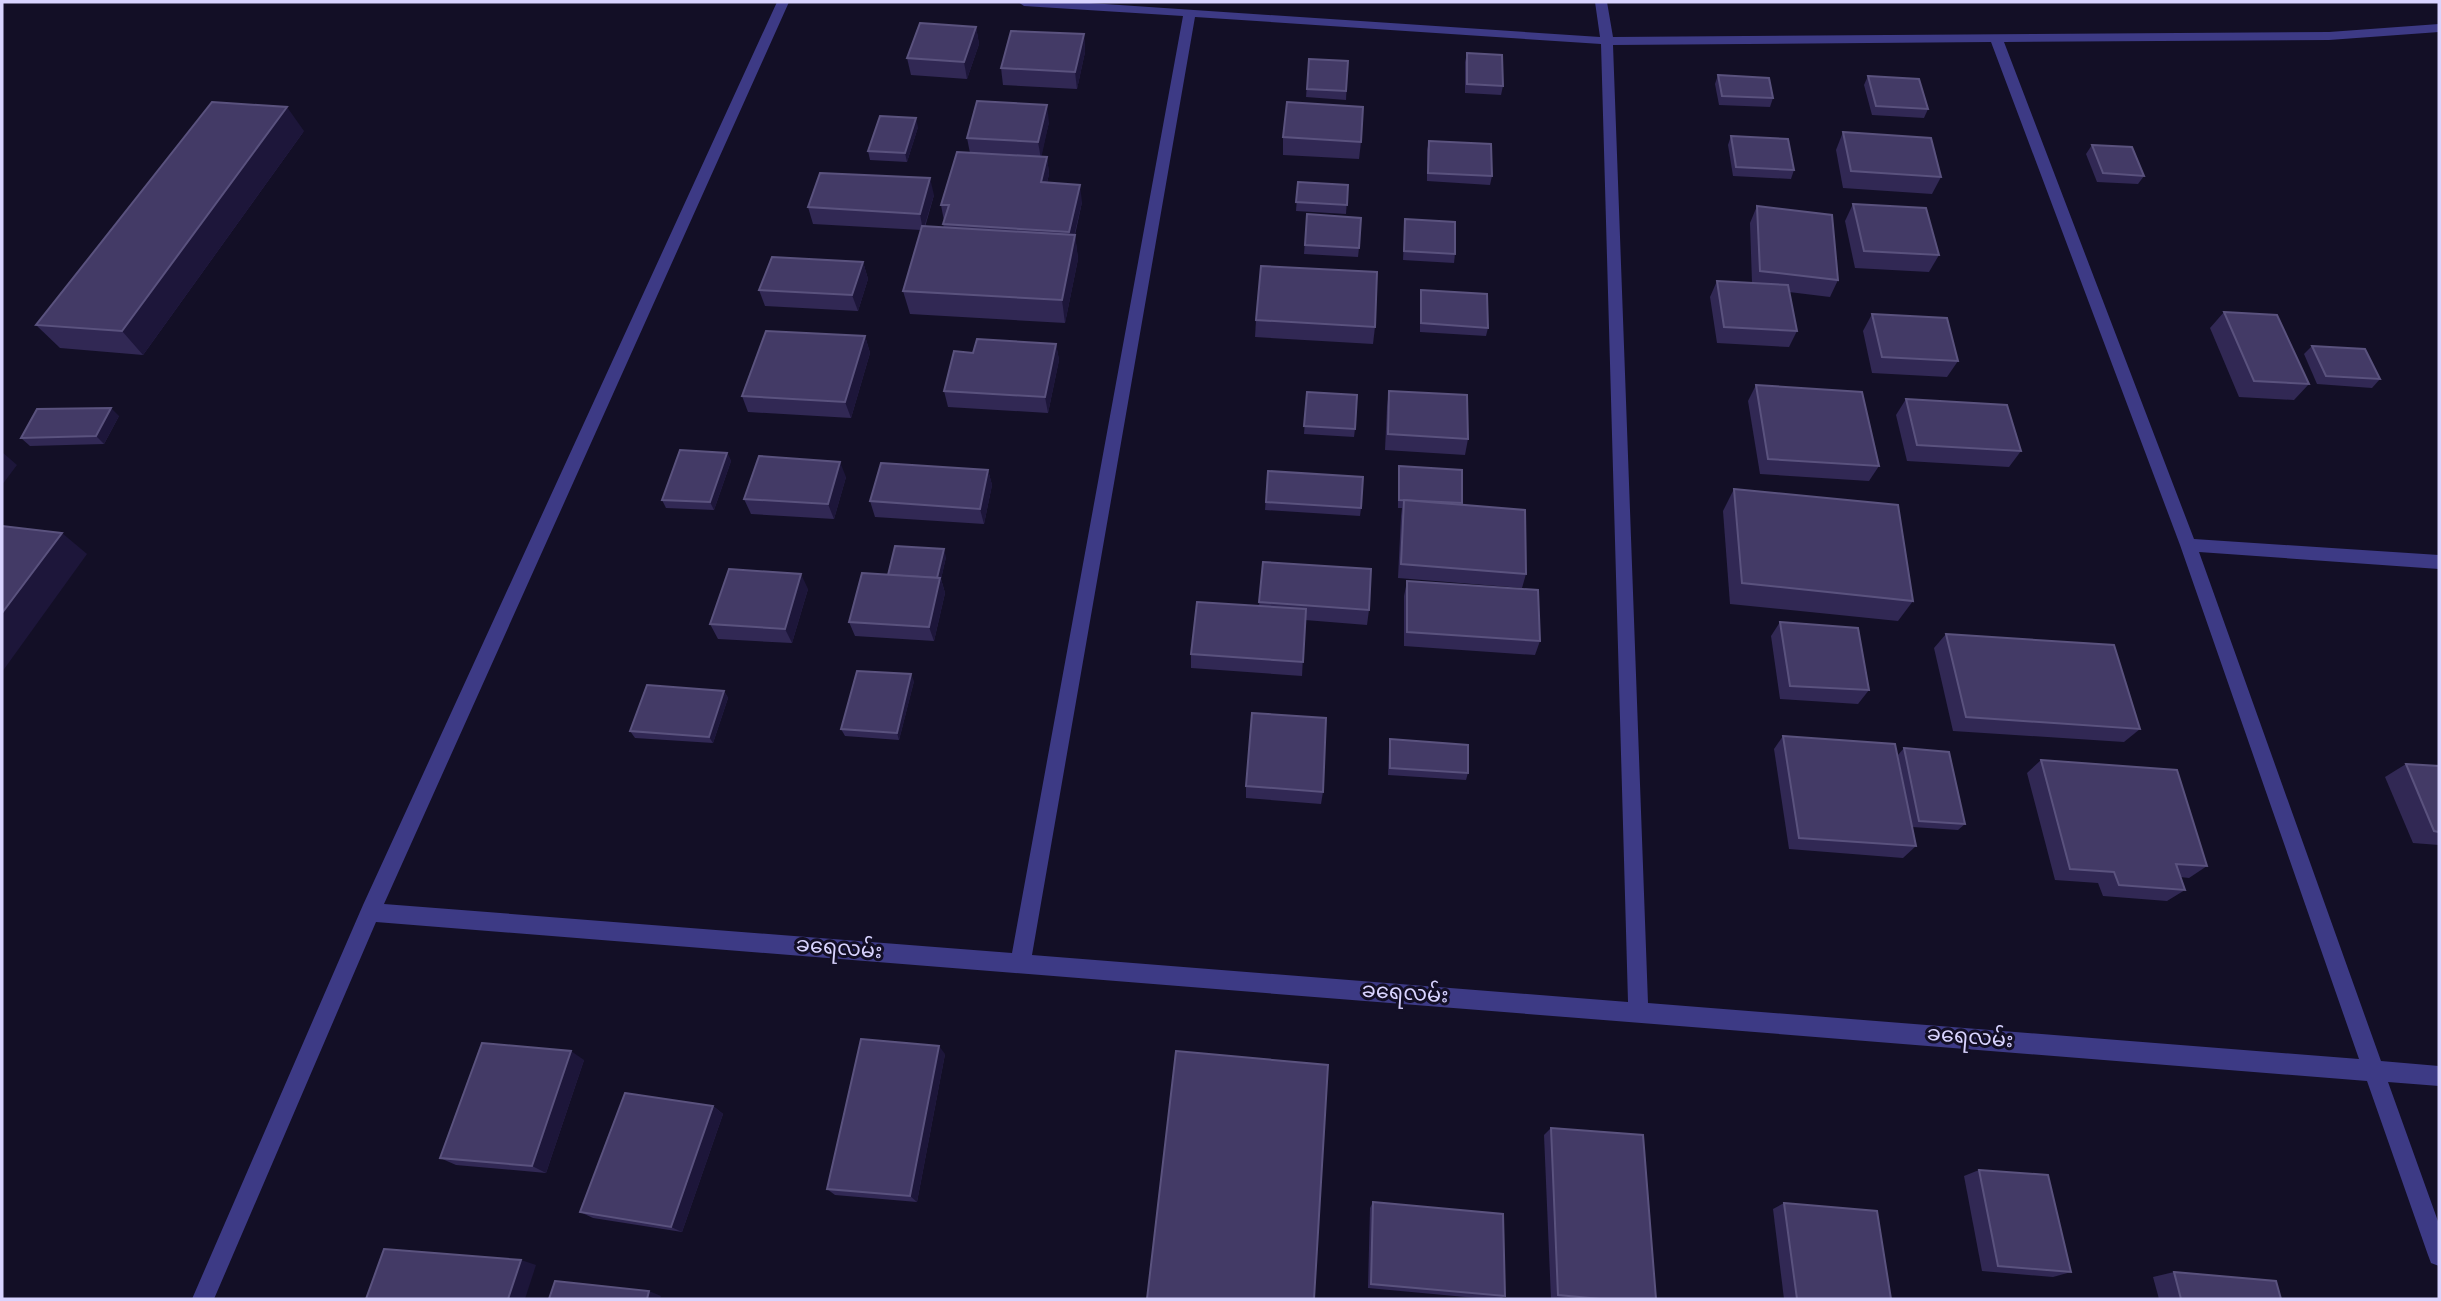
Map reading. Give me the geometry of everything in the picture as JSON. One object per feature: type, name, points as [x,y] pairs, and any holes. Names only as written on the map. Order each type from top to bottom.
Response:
[{"type":"street","points":[[202,1299],[370,912],[783,2]]},
{"type":"street","points":[[1024,2],[1607,41],[2329,36],[2439,28]]},
{"type":"street","points":[[1601,2],[1607,41],[1638,1012]]},
{"type":"street","points":[[1020,964],[1190,13]]},
{"type":"street","points":[[1996,38],[2188,545],[2439,1255]]},
{"type":"street","points":[[2188,545],[2439,562]]},
{"type":"street","name":"ခရေလမ်း","points":[[370,912],[2439,1076]]},
{"type":"building","points":[[920,23],[976,27],[964,62],[907,58]]},
{"type":"building","points":[[1011,31],[1084,34],[1075,72],[1001,68]]},
{"type":"building","points":[[1467,53],[1502,55],[1503,86],[1467,84]]},
{"type":"building","points":[[1309,59],[1348,61],[1346,91],[1307,89]]},
{"type":"building","points":[[1718,75],[1769,78],[1773,98],[1722,96]]},
{"type":"building","points":[[1868,76],[1919,79],[1928,109],[1876,106]]},
{"type":"building","points":[[977,101],[1047,105],[1038,142],[967,138]]},
{"type":"building","points":[[212,102],[287,107],[122,331],[36,325]]},
{"type":"building","points":[[1287,102],[1363,107],[1361,142],[1283,137]]},
{"type":"building","points":[[880,116],[916,118],[905,153],[868,151]]},
{"type":"building","points":[[1843,132],[1931,138],[1941,177],[1851,171]]},
{"type":"building","points":[[1731,136],[1788,139],[1794,170],[1736,167]]},
{"type":"building","points":[[1429,141],[1491,144],[1492,176],[1428,173]]},
{"type":"building","points":[[2092,145],[2132,147],[2144,176],[2103,173]]},
{"type":"building","points":[[957,152],[1047,157],[1041,182],[1080,185],[1069,232],[943,224],[949,205],[941,205]]},
{"type":"building","points":[[820,173],[930,178],[920,214],[808,207]]},
{"type":"building","points":[[1298,182],[1348,185],[1347,205],[1296,202]]},
{"type":"building","points":[[1853,204],[1926,208],[1939,255],[1864,251]]},
{"type":"building","points":[[1757,206],[1832,215],[1838,280],[1760,271]]},
{"type":"building","points":[[1307,214],[1361,218],[1359,248],[1305,245]]},
{"type":"building","points":[[1405,219],[1455,222],[1455,254],[1404,251]]},
{"type":"building","points":[[922,226],[1075,235],[1062,300],[903,291]]},
{"type":"building","points":[[772,257],[863,262],[852,295],[759,290]]},
{"type":"building","points":[[1261,266],[1377,272],[1375,327],[1256,320]]},
{"type":"building","points":[[1717,281],[1788,285],[1797,331],[1724,327]]},
{"type":"building","points":[[1421,290],[1487,294],[1488,328],[1421,323]]},
{"type":"building","points":[[2224,312],[2277,315],[2309,384],[2254,381]]},
{"type":"building","points":[[1872,314],[1947,318],[1958,361],[1882,357]]},
{"type":"building","points":[[766,331],[865,336],[845,402],[742,396]]},
{"type":"building","points":[[977,339],[1056,344],[1045,397],[944,391],[954,351],[973,353]]},
{"type":"building","points":[[2312,346],[2365,349],[2380,379],[2326,376]]},
{"type":"building","points":[[1756,385],[1862,392],[1879,466],[1768,459]]},
{"type":"building","points":[[1389,391],[1467,395],[1468,439],[1388,434]]},
{"type":"building","points":[[1307,392],[1357,395],[1355,429],[1304,426]]},
{"type":"building","points":[[1906,399],[2007,405],[2021,451],[1917,445]]},
{"type":"building","points":[[111,408],[96,436],[21,438],[37,409]]},
{"type":"building","points":[[680,450],[727,453],[710,502],[662,500]]},
{"type":"building","points":[[759,456],[840,462],[828,504],[744,499]]},
{"type":"building","points":[[881,463],[988,470],[980,509],[870,501]]},
{"type":"building","points":[[1399,466],[1462,470],[1462,503],[1399,500]]},
{"type":"building","points":[[1268,471],[1363,477],[1361,508],[1266,502]]},
{"type":"building","points":[[1734,489],[1898,505],[1913,601],[1742,583]]},
{"type":"building","points":[[1404,500],[1525,510],[1526,574],[1401,564]]},
{"type":"building","points":[[2,526],[62,533],[2,613]]},
{"type":"building","points":[[895,546],[944,549],[937,578],[888,575]]},
{"type":"building","points":[[1263,562],[1371,569],[1369,610],[1259,602]]},
{"type":"building","points":[[729,569],[801,574],[785,629],[710,624]]},
{"type":"building","points":[[862,573],[940,578],[929,627],[849,622]]},
{"type":"building","points":[[1407,581],[1538,590],[1540,641],[1407,632]]},
{"type":"building","points":[[1197,602],[1306,609],[1303,662],[1191,654]]},
{"type":"building","points":[[1780,622],[1858,628],[1869,690],[1790,686]]},
{"type":"building","points":[[1946,634],[2114,645],[2140,729],[1966,717]]},
{"type":"building","points":[[857,671],[911,674],[897,733],[841,729]]},
{"type":"building","points":[[647,685],[724,691],[709,737],[630,731]]},
{"type":"building","points":[[1252,713],[1326,718],[1323,792],[1246,786]]},
{"type":"building","points":[[1783,736],[1895,744],[1916,846],[1799,838]]},
{"type":"building","points":[[1390,739],[1468,745],[1468,773],[1390,768]]},
{"type":"building","points":[[1904,748],[1949,752],[1965,824],[1919,821]]},
{"type":"building","points":[[2041,760],[2177,770],[2207,866],[2176,864],[2185,890],[2119,885],[2114,872],[2070,869]]},
{"type":"building","points":[[2406,764],[2439,766],[2439,832],[2434,831]]},
{"type":"building","points":[[861,1039],[939,1046],[910,1196],[827,1189]]},
{"type":"building","points":[[482,1043],[571,1051],[532,1166],[440,1158]]},
{"type":"building","points":[[1176,1051],[1328,1065],[1314,1299],[1147,1299]]},
{"type":"building","points":[[625,1093],[713,1106],[671,1227],[580,1212]]},
{"type":"building","points":[[1551,1128],[1643,1135],[1656,1299],[1601,1299],[1558,1295]]},
{"type":"building","points":[[1979,1170],[2048,1175],[2071,1272],[1998,1266]]},
{"type":"building","points":[[1373,1202],[1503,1214],[1505,1296],[1371,1284]]},
{"type":"building","points":[[1784,1203],[1877,1211],[1891,1299],[1797,1299]]},
{"type":"building","points":[[384,1249],[521,1260],[508,1299],[366,1299]]},
{"type":"building","points":[[2174,1272],[2276,1281],[2281,1299],[2181,1299]]},
{"type":"building","points":[[555,1281],[649,1291],[647,1299],[549,1299]]}]
